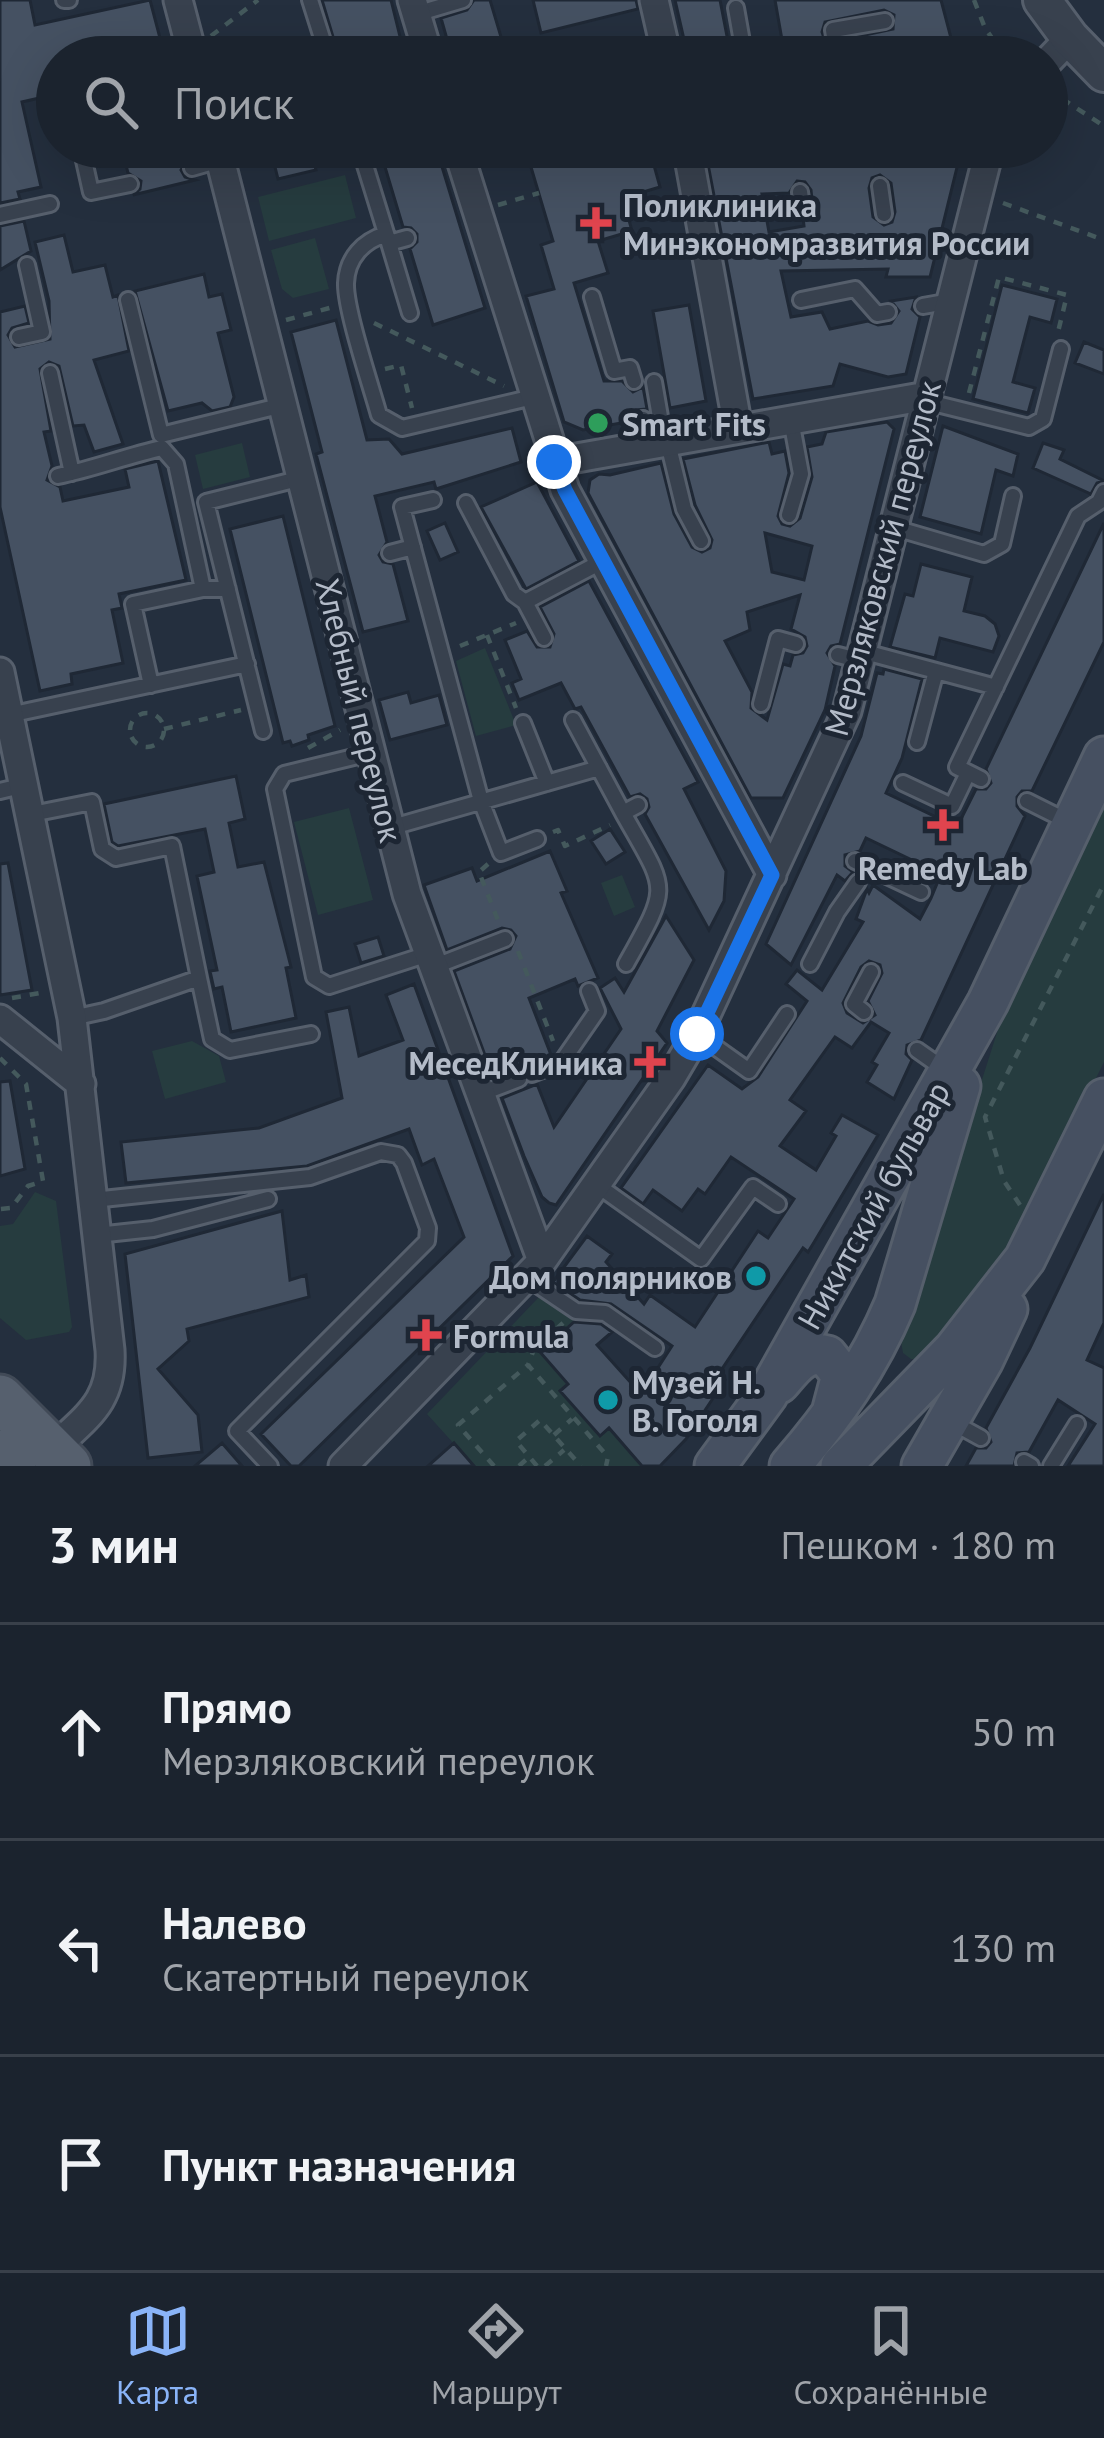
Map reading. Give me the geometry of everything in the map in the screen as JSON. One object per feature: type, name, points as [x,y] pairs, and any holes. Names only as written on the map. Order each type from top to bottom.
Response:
[{"type":"main road","name":"Никитский бульвар","points":[[790,1466],[859,1378],[895,1304],[988,1002],[1104,757]]},
{"type":"main road","name":"Никитский бульвар","points":[[715,1466],[767,1395],[933,1061],[988,1002]]},
{"type":"main road","points":[[925,1463],[965,1430],[1025,1259],[1104,1099]]},
{"type":"main road","points":[[846,1461],[953,1350],[1025,1259]]},
{"type":"main road","points":[[767,1395],[803,1357],[827,1355],[842,1375],[828,1421]]},
{"type":"main road","points":[[0,1398],[44,1461]]},
{"type":"main road","points":[[846,1461],[892,1426],[911,1422],[929,1436],[925,1463]]},
{"type":"main road","points":[[0,1453],[44,1461]]},
{"type":"street","points":[[178,0],[197,36]]},
{"type":"street","points":[[654,0],[656,36]]},
{"type":"street","points":[[1042,0],[1054,36]]},
{"type":"street","points":[[414,7],[423,36]]},
{"type":"street","points":[[1068,55],[1104,73]]},
{"type":"street","name":"Хлебный переулок","points":[[223,168],[302,478],[334,568],[388,827],[480,1094],[534,1269]]},
{"type":"street","points":[[464,168],[523,394],[705,769],[776,882]]},
{"type":"street","points":[[691,168],[737,428]]},
{"type":"street","name":"Мерзляковский переулок","points":[[343,1466],[534,1269],[597,1185],[697,1034],[806,825],[847,711],[855,656],[895,528],[926,399],[937,303],[983,168]]},
{"type":"street","points":[[554,462],[656,435],[737,428],[926,399]]},
{"type":"street","points":[[0,672],[10,715],[12,788],[32,814],[72,1018],[110,1350],[108,1389],[100,1403],[44,1461]]},
{"type":"street","points":[[0,1019],[81,1084]]},
{"type":"lane","points":[[310,0],[321,36]]},
{"type":"lane","points":[[414,7],[463,0]]},
{"type":"lane","points":[[736,8],[741,36]]},
{"type":"lane","points":[[834,36],[833,30],[885,21]]},
{"type":"lane","points":[[86,168],[91,193],[130,184]]},
{"type":"lane","points":[[365,168],[410,313]]},
{"type":"lane","points":[[880,186],[884,214]]},
{"type":"lane","points":[[775,208],[802,206],[800,192]]},
{"type":"lane","points":[[0,215],[50,204]]},
{"type":"lane","points":[[406,238],[369,239],[350,266],[346,286],[379,415],[402,428],[523,394]]},
{"type":"lane","points":[[19,338],[42,332],[27,265]]},
{"type":"lane","points":[[801,300],[855,289],[877,314],[888,312]]},
{"type":"lane","points":[[592,297],[614,370],[630,368],[634,381]]},
{"type":"lane","points":[[128,300],[161,435],[283,405]]},
{"type":"lane","points":[[926,399],[1029,427],[1043,419],[1061,349]]},
{"type":"lane","points":[[50,373],[65,475],[161,448],[176,464],[203,589]]},
{"type":"lane","points":[[654,382],[656,435],[701,541]]},
{"type":"lane","points":[[789,515],[801,473],[791,419]]},
{"type":"lane","points":[[263,731],[206,502],[302,478]]},
{"type":"lane","points":[[903,783],[952,806],[974,776],[957,767],[1078,516],[1100,502],[1104,492]]},
{"type":"lane","points":[[895,528],[985,554],[1001,544],[1013,496]]},
{"type":"lane","points":[[433,500],[402,507],[481,801],[502,853],[537,838]]},
{"type":"lane","points":[[466,503],[514,594],[544,638]]},
{"type":"lane","points":[[390,553],[413,547]]},
{"type":"lane","points":[[528,609],[603,561]]},
{"type":"lane","points":[[151,685],[134,604],[203,589],[227,589]]},
{"type":"lane","points":[[761,704],[778,639],[796,644]]},
{"type":"lane","points":[[855,656],[996,687]]},
{"type":"lane","points":[[10,715],[247,664]]},
{"type":"lane","points":[[917,742],[936,671]]},
{"type":"lane","points":[[573,720],[599,768],[630,809],[661,885],[656,909],[626,964]]},
{"type":"lane","points":[[523,723],[547,783]]},
{"type":"lane","points":[[370,753],[284,774],[274,789],[314,977],[329,986],[506,939]]},
{"type":"lane","points":[[388,827],[599,768]]},
{"type":"lane","points":[[32,814],[92,802],[102,849],[116,858],[172,846],[212,1039],[230,1051],[311,1034]]},
{"type":"lane","points":[[1027,802],[1072,824]]},
{"type":"lane","points":[[855,861],[921,892]]},
{"type":"lane","points":[[810,964],[829,909],[858,882]]},
{"type":"lane","points":[[864,1012],[854,1004],[871,972]]},
{"type":"lane","points":[[72,1018],[199,978]]},
{"type":"lane","points":[[480,1094],[561,1063],[597,1011],[589,991]]},
{"type":"lane","points":[[697,1034],[749,1071],[787,1014]]},
{"type":"lane","points":[[93,1200],[310,1178],[381,1151],[398,1155],[404,1162],[428,1228],[427,1241],[237,1431],[270,1466]]},
{"type":"lane","points":[[597,1185],[701,1259],[753,1187],[778,1204]]},
{"type":"lane","points":[[96,1235],[153,1229],[268,1198]]},
{"type":"lane","points":[[534,1269],[576,1311],[605,1313],[656,1348]]},
{"type":"lane","points":[[1051,1466],[1077,1424]]},
{"type":"path","points":[[214,36],[258,0]]},
{"type":"path","points":[[974,0],[991,36]]},
{"type":"path","points":[[1068,103],[1104,126]]},
{"type":"path","points":[[478,214],[539,193]]},
{"type":"path","points":[[1008,204],[1104,241]]},
{"type":"path","points":[[964,411],[999,277],[1067,295],[1057,335],[1061,349]]},
{"type":"path","points":[[284,321],[351,308],[523,394]]},
{"type":"path","points":[[368,374],[401,365],[416,425]]},
{"type":"path","points":[[441,653],[487,635],[528,609]]},
{"type":"path","points":[[487,635],[523,723]]},
{"type":"path","points":[[164,729],[257,706]]},
{"type":"path","points":[[146,712],[160,718],[164,729],[151,747],[136,743],[130,730],[133,719],[146,712]]},
{"type":"path","points":[[263,731],[279,755],[310,747],[339,731]]},
{"type":"path","points":[[1030,1211],[1012,1198],[985,1117],[1104,884]]},
{"type":"path","points":[[0,1000],[40,993]]},
{"type":"path","points":[[0,1058],[26,1084],[43,1180],[28,1186],[11,1208],[0,1209]]},
{"type":"path","points":[[494,1466],[458,1425],[527,1365],[534,1349],[576,1311]]},
{"type":"path","points":[[527,1365],[608,1457],[606,1466]]},
{"type":"path","points":[[554,1435],[574,1417]]},
{"type":"path","points":[[566,1448],[542,1466],[516,1441],[540,1420],[566,1448],[581,1466]]},
{"type":"path","points":[[519,1466],[530,1457]]},
{"type":"green space","points":[[345,175],[356,218],[269,241],[258,197]]},
{"type":"green space","points":[[315,238],[329,289],[293,298],[282,289],[271,250]]},
{"type":"green space","points":[[242,443],[250,477],[203,489],[195,455]]},
{"type":"green space","points":[[485,648],[516,725],[476,736],[456,661]]},
{"type":"green space","points":[[1104,795],[1104,1062],[999,1272],[922,1360],[911,1359],[903,1353],[900,1336],[1010,992]]},
{"type":"green space","points":[[349,808],[373,900],[318,915],[294,822]]},
{"type":"green space","points":[[622,875],[635,907],[614,916],[601,883]]},
{"type":"green space","points":[[192,1041],[219,1056],[226,1082],[165,1099],[152,1051]]},
{"type":"green space","points":[[35,1192],[56,1201],[72,1327],[69,1332],[26,1340],[0,1318],[0,1226],[13,1224]]},
{"type":"green space","points":[[539,1297],[575,1321],[541,1352],[568,1384],[561,1392],[600,1435],[609,1428],[642,1466],[474,1466],[427,1414]]},
{"type":"building","points":[[0,0],[30,0],[35,25],[150,0],[159,36],[36,36],[36,99],[22,102],[41,187],[18,192],[20,199],[0,203]]},
{"type":"building","points":[[322,0],[391,0],[400,36],[333,36]]},
{"type":"building","points":[[474,0],[490,0],[501,36],[446,36],[441,18],[467,10]]},
{"type":"building","points":[[533,0],[636,0],[638,9],[541,33]]},
{"type":"building","points":[[675,0],[720,0],[727,36],[683,36]]},
{"type":"building","points":[[775,0],[941,0],[950,36],[860,36],[893,29],[894,15],[884,10],[825,22],[823,36],[781,36]]},
{"type":"building","points":[[127,168],[182,168],[185,177],[195,180],[133,195],[141,181]]},
{"type":"building","points":[[275,168],[315,168],[316,170],[278,179]]},
{"type":"building","points":[[385,168],[442,168],[485,308],[433,325],[410,249],[417,234],[403,227]]},
{"type":"building","points":[[531,168],[655,168],[660,187],[623,198],[632,231],[598,241],[608,273],[574,283],[604,381],[622,381],[633,392],[643,387],[647,409],[636,410],[632,421],[583,430],[564,422],[526,296],[554,289],[541,245],[553,241]]},
{"type":"building","points":[[709,168],[957,168],[930,277],[886,277],[888,269],[781,271],[791,317],[822,312],[830,329],[868,321],[891,323],[899,311],[891,301],[916,297],[912,309],[920,317],[906,374],[888,377],[840,364],[833,386],[753,399]],"holes":[[[880,175],[891,183],[895,212],[892,222],[884,225],[873,217],[869,188],[872,178]],[[797,181],[805,182],[813,209],[803,217],[804,226],[769,232],[762,194],[789,193]]]},
{"type":"building","points":[[24,221],[31,251],[0,270],[0,226]]},
{"type":"building","points":[[64,235],[73,272],[105,265],[113,297],[118,295],[129,351],[94,360],[123,444],[94,452],[84,425],[73,426],[59,366],[49,362],[40,369],[51,431],[44,432],[52,466],[47,480],[60,487],[63,501],[129,487],[125,469],[158,461],[186,580],[119,594],[122,608],[112,610],[123,663],[71,674],[72,684],[40,691],[0,507],[0,312],[25,306],[29,323],[12,328],[8,335],[15,347],[50,339],[49,301],[35,242]]},
{"type":"building","points":[[204,274],[209,297],[222,294],[231,330],[218,333],[234,397],[230,407],[212,411],[202,403],[168,411],[135,291]]},
{"type":"building","points":[[1002,285],[1057,299],[1051,323],[1030,317],[1013,382],[1035,388],[1028,413],[973,399]]},
{"type":"building","points":[[689,305],[706,401],[670,408],[653,311]]},
{"type":"building","points":[[336,320],[367,440],[389,439],[402,454],[512,428],[521,462],[436,489],[434,482],[375,496],[387,542],[379,555],[383,562],[393,564],[408,621],[363,632],[316,454],[322,452],[291,332]]},
{"type":"building","points":[[1084,342],[1104,350],[1104,374],[1075,363]]},
{"type":"building","points":[[887,422],[894,429],[840,644],[827,653],[835,666],[825,710],[783,798],[751,798],[588,493],[590,480],[599,474],[661,463],[674,514],[692,547],[702,552],[712,540],[695,505],[683,459],[769,442],[772,454],[785,451],[789,473],[778,516],[790,526],[800,518],[812,477],[807,447],[822,444],[826,432]],"holes":[[[765,533],[812,546],[804,580],[772,572]],[[800,595],[791,629],[805,637],[807,646],[803,653],[793,655],[790,666],[783,664],[767,720],[751,708],[752,692],[725,641],[750,630],[747,612]]]},
{"type":"building","points":[[943,426],[1018,454],[1013,476],[996,470],[981,534],[920,517]]},
{"type":"building","points":[[1043,443],[1064,450],[1060,459],[1104,481],[1091,494],[1033,468]]},
{"type":"building","points":[[537,482],[579,561],[526,589],[481,507]]},
{"type":"building","points":[[283,516],[335,726],[292,746],[290,741],[283,743],[230,529]]},
{"type":"building","points":[[445,523],[458,552],[440,560],[427,531]]},
{"type":"building","points":[[1104,523],[1104,642],[1032,791],[1022,791],[1017,797],[1025,816],[921,1040],[907,1045],[906,1054],[912,1060],[894,1099],[867,1082],[877,1065],[872,1062],[889,1033],[871,1022],[852,1048],[835,1037],[790,1100],[806,1111],[780,1146],[816,1170],[842,1115],[878,1135],[808,1252],[803,1248],[718,1375],[725,1380],[686,1439],[660,1466],[642,1466],[609,1428],[600,1436],[560,1391],[568,1384],[540,1352],[574,1322],[601,1324],[612,1332],[597,1345],[641,1394],[672,1346],[611,1304],[580,1300],[553,1282],[587,1236],[612,1254],[606,1262],[644,1304],[650,1295],[695,1327],[758,1231],[768,1238],[794,1199],[731,1157],[705,1194],[698,1189],[682,1211],[653,1190],[643,1204],[621,1188],[708,1065],[742,1089],[758,1077],[807,1001],[786,984],[797,970],[822,990],[863,922],[856,919],[867,889],[869,893],[873,885],[920,919],[931,898],[941,874],[866,838],[860,851],[845,855],[845,866],[853,872],[845,881],[837,875],[791,965],[766,944],[861,736],[877,673],[883,674],[884,669],[922,679],[902,758],[886,793],[957,827],[976,789],[986,789],[991,783],[986,769]],"holes":[[[869,961],[880,965],[882,973],[868,1001],[875,1015],[863,1023],[847,1013],[843,1003],[861,967]]]},
{"type":"building","points":[[921,564],[972,577],[964,611],[995,624],[999,636],[993,652],[940,638],[935,658],[890,647],[905,594],[913,596]]},
{"type":"building","points":[[589,581],[698,782],[684,789],[726,871],[724,901],[709,930],[645,814],[647,799],[640,794],[630,797],[581,707],[575,709],[561,683],[519,700],[512,683],[521,679],[505,640],[527,631],[537,647],[550,647],[554,634],[540,607]]},
{"type":"building","points":[[408,692],[411,703],[439,695],[447,725],[390,740],[379,700]]},
{"type":"building","points":[[236,776],[245,819],[229,823],[238,867],[264,862],[291,967],[286,968],[296,1018],[231,1032],[222,987],[214,989],[210,971],[217,970],[197,876],[214,872],[205,829],[118,846],[112,842],[104,804]]},
{"type":"building","points":[[610,829],[625,852],[606,864],[591,841]]},
{"type":"building","points":[[550,851],[567,891],[561,893],[598,978],[578,986],[575,979],[529,998],[551,1055],[493,1077],[454,971],[510,949],[516,936],[502,928],[447,950],[424,885],[472,868],[477,881]]},
{"type":"building","points":[[8,863],[32,990],[0,995],[0,864]]},
{"type":"building","points":[[666,916],[694,960],[657,1031],[667,1043],[556,1205],[549,1203],[542,1197],[502,1098],[537,1084],[554,1127],[621,1029],[600,988],[615,978],[624,992]]},
{"type":"building","points":[[378,937],[384,956],[361,963],[355,944]]},
{"type":"building","points":[[414,984],[513,1256],[299,1466],[291,1466],[261,1434],[464,1237],[434,1159],[422,1165],[409,1129],[307,1166],[126,1183],[121,1142],[259,1128],[342,1098],[326,1012],[349,1007],[359,1056],[403,1040],[386,995]]},
{"type":"building","points":[[10,1081],[25,1169],[0,1176],[0,1082]]},
{"type":"building","points":[[1104,1194],[1104,1323],[1087,1360],[1104,1368],[1104,1466],[1068,1466],[1095,1424],[1058,1400],[1029,1452],[1017,1453],[1014,1466],[966,1466],[976,1448],[986,1448],[991,1442],[986,1428]]},
{"type":"building","points":[[282,1211],[290,1280],[306,1275],[309,1297],[187,1329],[189,1341],[158,1369],[198,1415],[202,1452],[148,1458],[125,1254]]},
{"type":"building","points":[[222,1443],[242,1466],[195,1466]]},
{"type":"building","points":[[454,1443],[474,1466],[428,1466]]},
{"type":"place","name":"Поликлиника Минэкономразвития России","points":[[596,223]]},
{"type":"place","name":"Smart Fits","points":[[598,423]]},
{"type":"place","name":"Remedy Lab","points":[[943,825]]},
{"type":"place","name":"МеседКлиника","points":[[650,1062]]},
{"type":"place","name":"Дом полярников","points":[[756,1276]]},
{"type":"place","name":"Formula","points":[[426,1335]]},
{"type":"place","name":"Музей Н. В. Гоголя","points":[[608,1400]]},
{"type":"route","points":[[554,462],[772,875],[697,1034]]}]
